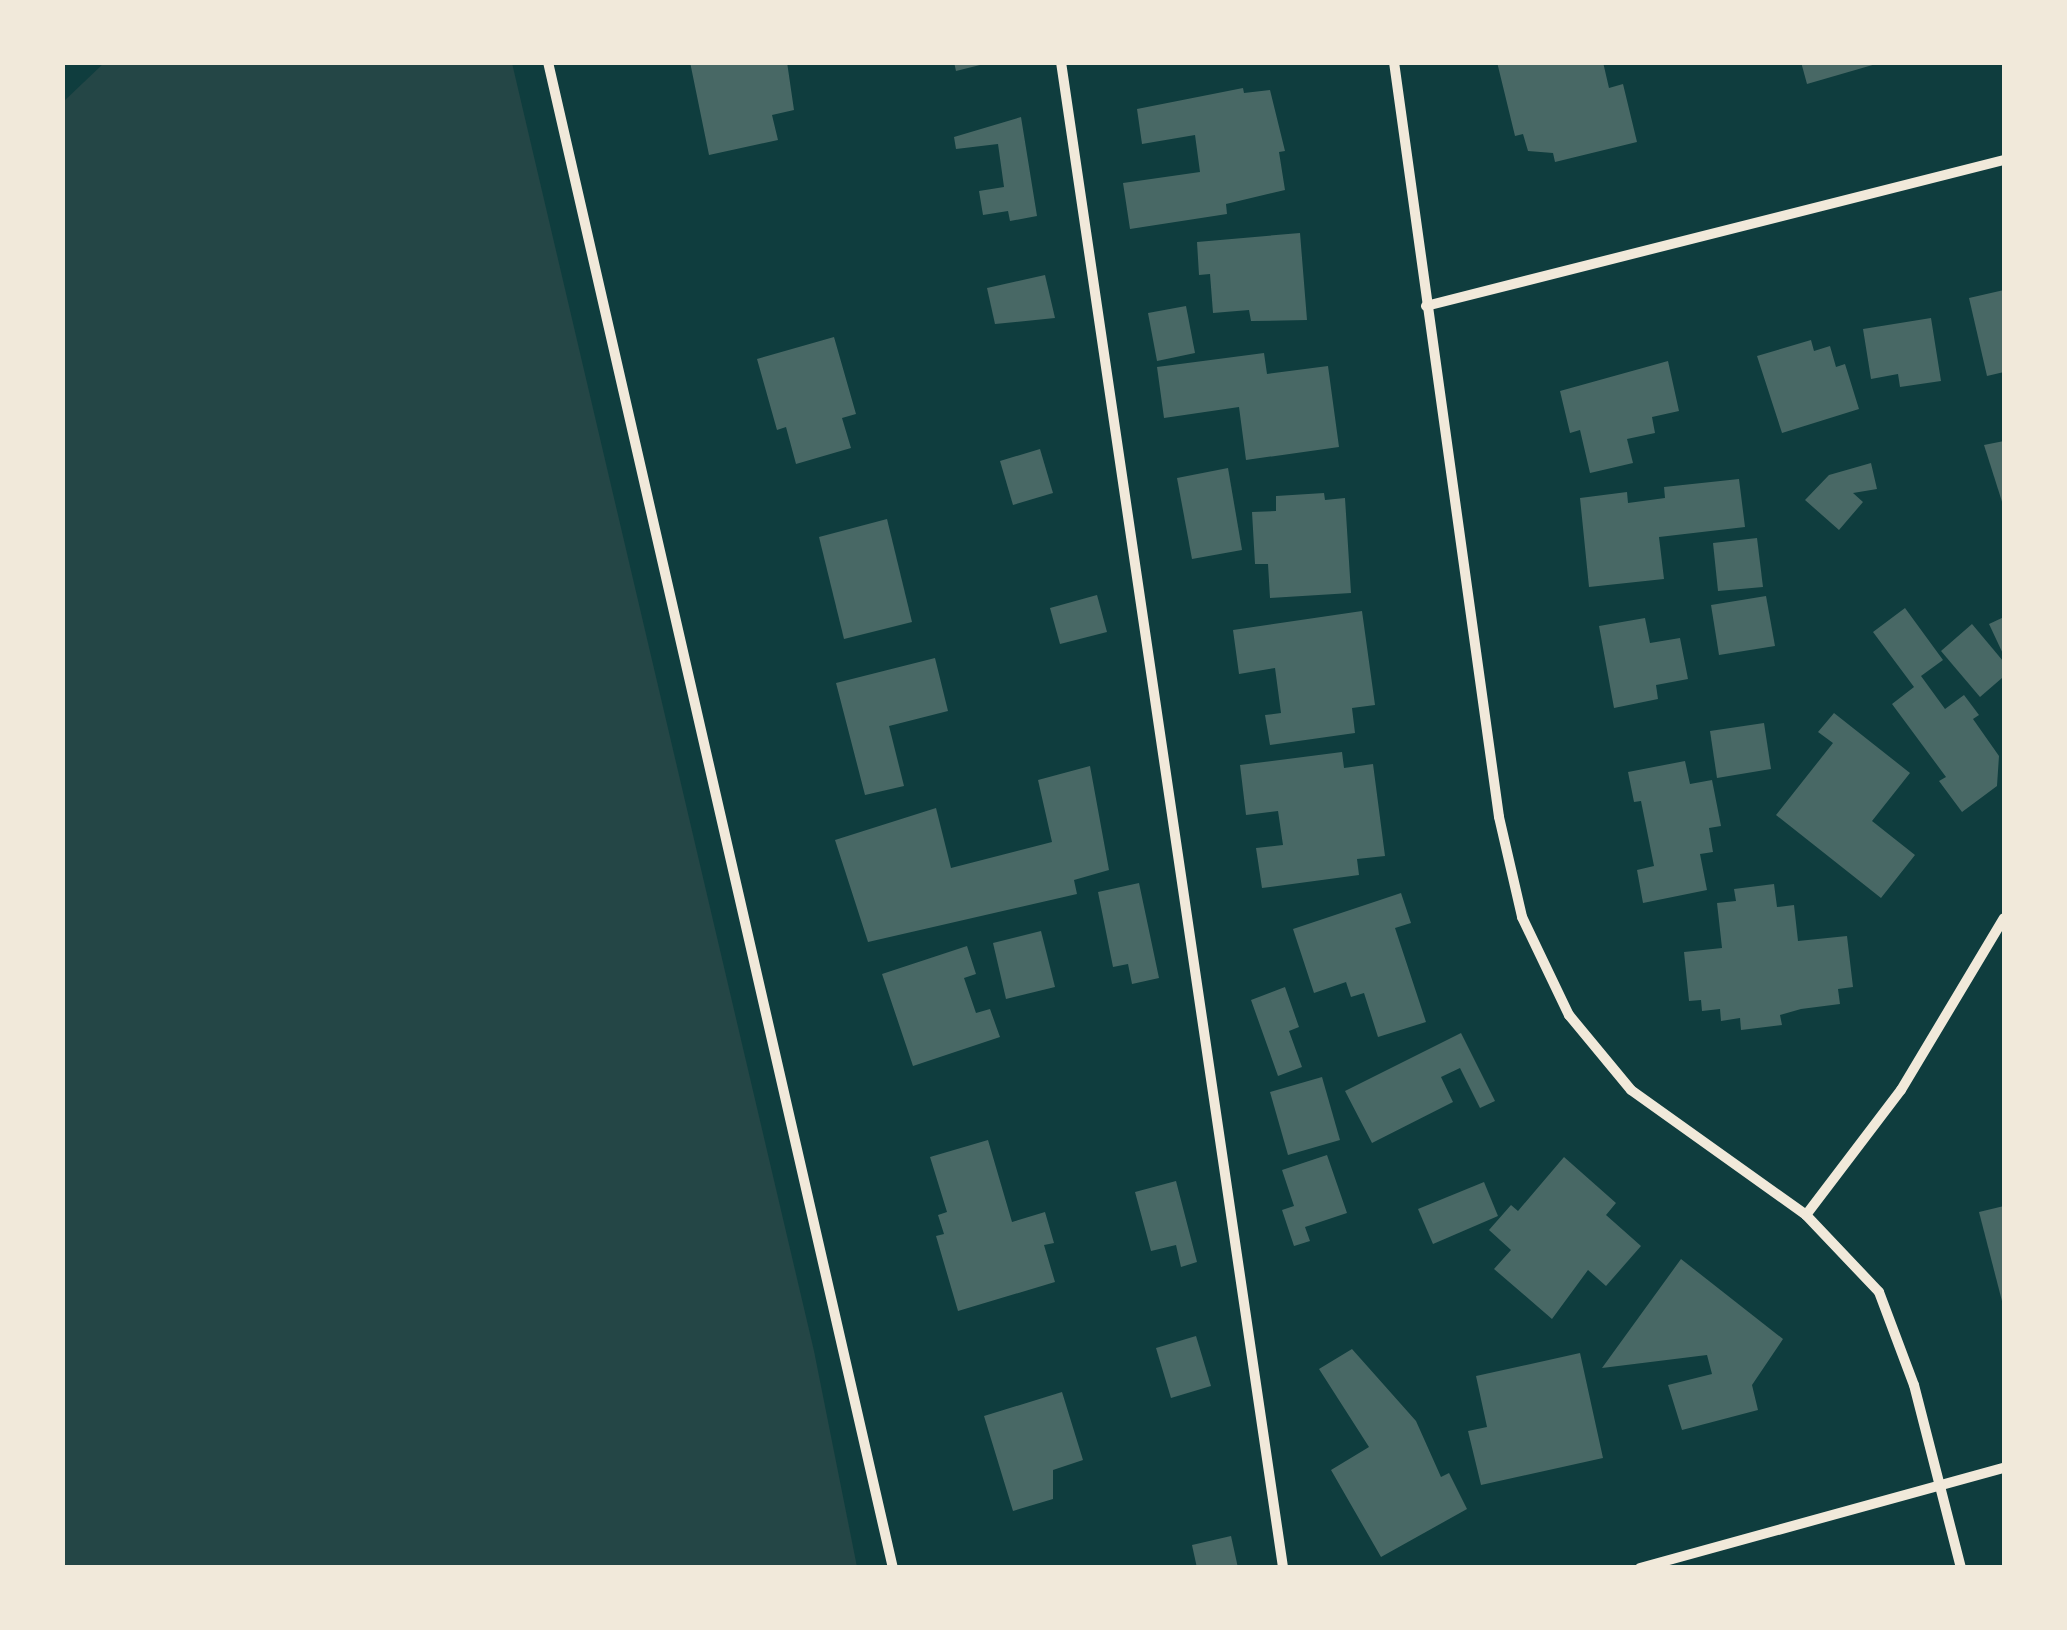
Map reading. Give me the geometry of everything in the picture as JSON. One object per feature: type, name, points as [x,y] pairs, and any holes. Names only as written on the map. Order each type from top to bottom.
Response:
[{"type":"street","points":[[548,62],[893,1568]]},
{"type":"street","points":[[1061,62],[1284,1568]]},
{"type":"street","points":[[1394,62],[1499,817],[1522,918],[1570,1015],[1631,1090],[1806,1214],[1879,1292],[1914,1385],[1962,1568]]},
{"type":"street","points":[[1426,306],[2004,160]]},
{"type":"street","points":[[1806,1214],[1901,1090],[2004,918]]},
{"type":"street","points":[[1640,1568],[2004,1468]]},
{"type":"shaded area","points":[[104,63],[512,63],[814,1351],[857,1567],[63,1567],[62,103]]},
{"type":"building","points":[[690,62],[787,62],[794,110],[772,115],[778,140],[709,155]]},
{"type":"building","points":[[954,62],[984,62],[984,64],[956,71]]},
{"type":"building","points":[[1497,62],[1603,62],[1609,88],[1623,84],[1637,142],[1555,162],[1553,153],[1528,151],[1523,134],[1515,136]]},
{"type":"building","points":[[1801,62],[1876,62],[1876,64],[1807,84]]},
{"type":"building","points":[[1243,88],[1244,93],[1270,90],[1285,151],[1279,152],[1285,190],[1226,204],[1227,214],[1130,229],[1123,183],[1200,172],[1195,135],[1142,144],[1137,109]]},
{"type":"building","points":[[1021,117],[1037,216],[1010,221],[1008,211],[983,215],[979,191],[1004,187],[998,144],[956,149],[954,137]]},
{"type":"building","points":[[1300,233],[1307,320],[1251,321],[1249,310],[1213,313],[1210,274],[1199,275],[1197,242]]},
{"type":"building","points":[[1045,275],[1055,318],[995,324],[987,288]]},
{"type":"building","points":[[2004,290],[2004,372],[1987,376],[1969,298]]},
{"type":"building","points":[[1186,306],[1195,353],[1157,361],[1148,313]]},
{"type":"building","points":[[1931,318],[1941,381],[1900,387],[1898,374],[1871,379],[1863,329]]},
{"type":"building","points":[[834,337],[856,414],[842,418],[851,448],[796,464],[786,427],[777,430],[757,359]]},
{"type":"building","points":[[1811,340],[1814,351],[1830,346],[1836,367],[1845,364],[1859,409],[1782,433],[1757,356]]},
{"type":"building","points":[[1264,353],[1267,374],[1328,366],[1339,447],[1246,460],[1239,407],[1164,418],[1157,367]]},
{"type":"building","points":[[1668,361],[1679,411],[1652,417],[1655,433],[1627,439],[1633,463],[1590,473],[1580,430],[1570,433],[1560,391]]},
{"type":"building","points":[[2004,441],[2004,508],[1984,445]]},
{"type":"building","points":[[1040,449],[1053,493],[1013,505],[1000,461]]},
{"type":"building","points":[[1871,463],[1877,489],[1853,493],[1863,502],[1839,530],[1805,500],[1829,475]]},
{"type":"building","points":[[1228,468],[1242,550],[1192,559],[1177,478]]},
{"type":"building","points":[[1739,479],[1745,527],[1659,537],[1664,579],[1589,587],[1580,498],[1627,492],[1628,503],[1665,498],[1664,487]]},
{"type":"building","points":[[1324,493],[1325,500],[1345,498],[1351,593],[1270,598],[1268,564],[1255,564],[1252,512],[1276,511],[1276,496]]},
{"type":"building","points":[[887,519],[912,622],[844,639],[819,537]]},
{"type":"building","points":[[1757,538],[1763,587],[1718,591],[1713,543]]},
{"type":"building","points":[[1097,595],[1107,632],[1060,644],[1050,608]]},
{"type":"building","points":[[1766,596],[1775,646],[1719,655],[1711,605]]},
{"type":"building","points":[[1905,608],[1943,660],[1921,676],[1945,709],[1964,695],[1979,715],[1973,719],[1999,756],[1997,786],[1962,812],[1939,781],[1946,777],[1892,704],[1914,687],[1873,632]]},
{"type":"building","points":[[1362,611],[1375,705],[1352,708],[1355,733],[1270,745],[1265,715],[1281,713],[1275,668],[1239,674],[1233,630]]},
{"type":"building","points":[[2004,617],[2004,656],[1989,624]]},
{"type":"building","points":[[1645,618],[1650,643],[1680,638],[1688,679],[1656,685],[1658,699],[1614,708],[1599,626]]},
{"type":"building","points":[[1972,624],[2003,661],[2002,678],[1980,697],[1941,651]]},
{"type":"building","points":[[935,658],[948,711],[889,726],[904,786],[865,795],[836,683]]},
{"type":"building","points":[[1834,713],[1910,773],[1872,821],[1915,855],[1881,898],[1776,815],[1833,743],[1818,732]]},
{"type":"building","points":[[1764,723],[1771,769],[1717,778],[1710,731]]},
{"type":"building","points":[[1342,752],[1344,768],[1373,764],[1385,856],[1357,859],[1359,875],[1262,888],[1256,848],[1283,845],[1278,811],[1246,815],[1240,765]]},
{"type":"building","points":[[1685,761],[1690,784],[1712,780],[1721,826],[1709,828],[1713,852],[1700,854],[1707,890],[1643,903],[1637,870],[1654,866],[1641,801],[1634,802],[1628,772]]},
{"type":"building","points":[[1090,766],[1109,870],[1074,880],[1077,894],[868,942],[835,840],[936,808],[951,868],[1052,842],[1038,780]]},
{"type":"building","points":[[1139,883],[1159,978],[1132,984],[1128,964],[1113,967],[1098,892]]},
{"type":"building","points":[[1774,884],[1777,907],[1794,905],[1798,941],[1847,936],[1853,987],[1838,989],[1840,1004],[1780,1015],[1782,1025],[1741,1030],[1740,1018],[1721,1021],[1720,1009],[1702,1011],[1701,1000],[1689,1001],[1684,952],[1722,948],[1717,903],[1736,901],[1734,889]]},
{"type":"building","points":[[1401,893],[1411,923],[1395,928],[1426,1022],[1378,1037],[1364,993],[1351,997],[1346,982],[1314,993],[1293,929]]},
{"type":"building","points":[[1041,931],[1055,987],[1006,999],[993,943]]},
{"type":"building","points":[[967,946],[976,974],[964,978],[976,1013],[990,1009],[1000,1037],[913,1066],[882,974]]},
{"type":"building","points":[[1285,987],[1299,1027],[1289,1031],[1302,1067],[1278,1076],[1251,1000]]},
{"type":"building","points":[[1461,1033],[1495,1101],[1480,1108],[1460,1068],[1441,1077],[1453,1102],[1372,1143],[1345,1091]]},
{"type":"building","points":[[1322,1077],[1340,1140],[1288,1155],[1270,1092]]},
{"type":"building","points":[[988,1140],[1012,1222],[1045,1212],[1054,1243],[1044,1245],[1055,1282],[958,1311],[936,1236],[944,1234],[938,1215],[947,1212],[930,1157]]},
{"type":"building","points":[[1327,1155],[1347,1213],[1305,1227],[1310,1241],[1294,1246],[1282,1210],[1294,1206],[1282,1170]]},
{"type":"building","points":[[1564,1157],[1616,1203],[1606,1215],[1641,1246],[1606,1286],[1588,1270],[1552,1319],[1494,1269],[1511,1250],[1489,1230],[1511,1205],[1518,1211]]},
{"type":"building","points":[[1176,1181],[1197,1262],[1181,1267],[1176,1245],[1151,1251],[1135,1192]]},
{"type":"building","points":[[1484,1182],[1498,1216],[1433,1244],[1418,1209]]},
{"type":"building","points":[[2004,1206],[2004,1305],[2003,1305],[1979,1212]]},
{"type":"building","points":[[1681,1259],[1783,1339],[1752,1385],[1758,1410],[1682,1430],[1668,1385],[1712,1374],[1707,1355],[1602,1368]]},
{"type":"building","points":[[1196,1336],[1211,1386],[1171,1398],[1156,1348]]},
{"type":"building","points":[[1352,1349],[1416,1421],[1441,1477],[1449,1473],[1467,1509],[1381,1557],[1331,1470],[1369,1447],[1319,1369]]},
{"type":"building","points":[[1580,1353],[1603,1458],[1481,1485],[1468,1431],[1487,1427],[1476,1376]]},
{"type":"building","points":[[1062,1392],[1083,1460],[1053,1470],[1053,1499],[1013,1511],[984,1416]]},
{"type":"building","points":[[1231,1536],[1238,1568],[1197,1568],[1192,1545]]}]
